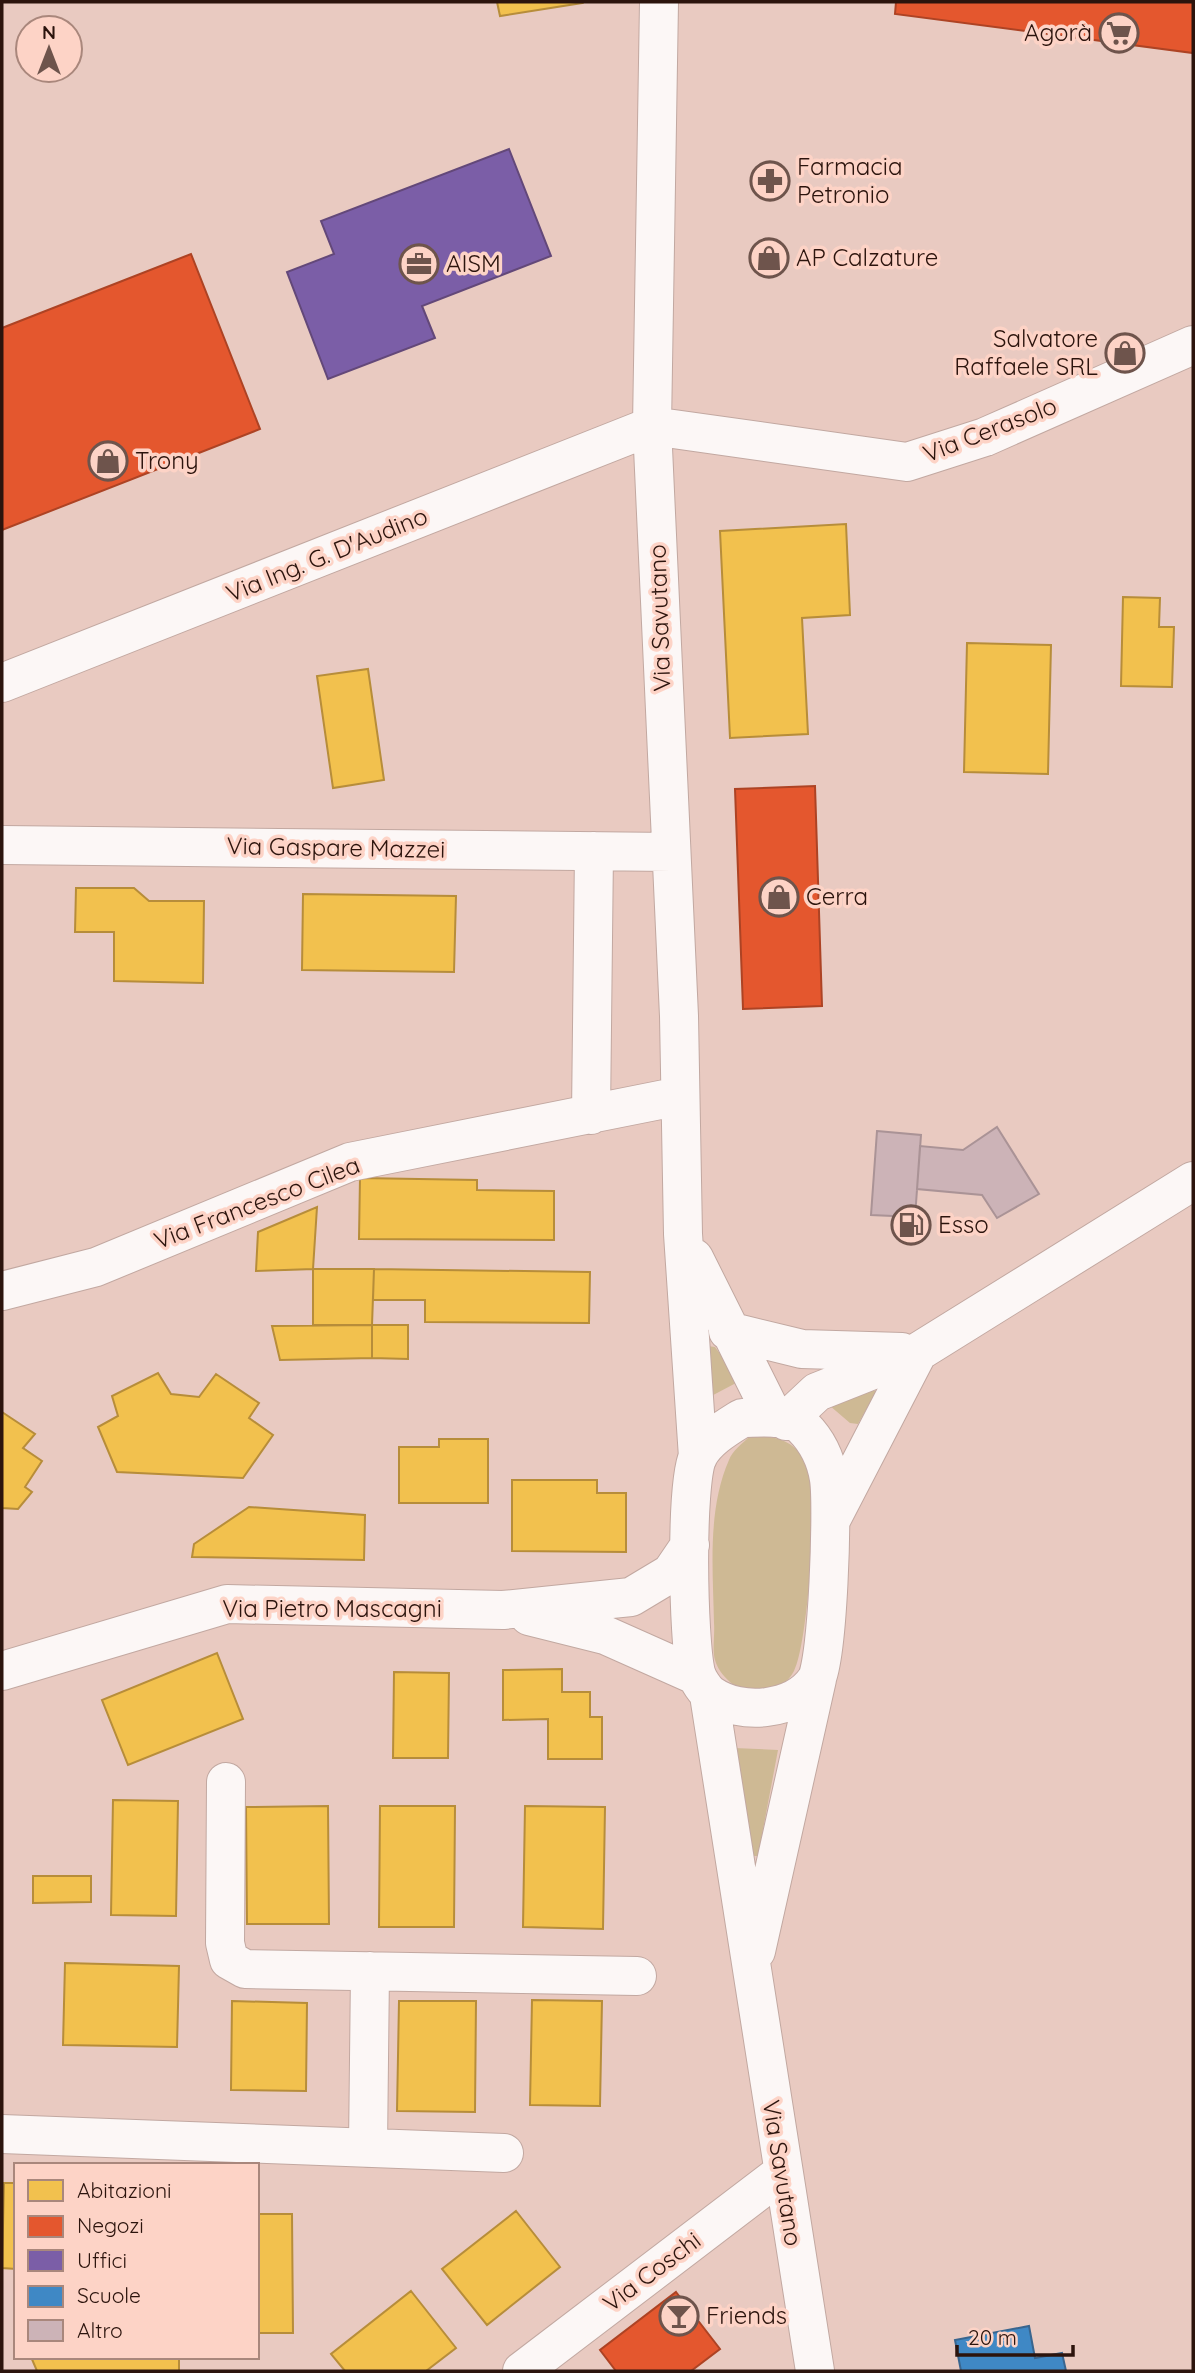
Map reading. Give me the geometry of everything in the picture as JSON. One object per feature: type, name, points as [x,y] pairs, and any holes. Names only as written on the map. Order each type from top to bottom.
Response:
[{"type":"street","name":"Via Savutano","points":[[659,2],[652,426],[671,852],[683,1234],[698,1457],[691,1500],[691,1638],[703,1685],[815,2371]]},
{"type":"street","name":"Via Cerasolo","points":[[652,426],[907,462],[985,437],[1193,345]]},
{"type":"street","name":"Via Ing. G. D'Audino","points":[[2,683],[652,426]]},
{"type":"street","name":"Via Gaspare Mazzei","points":[[2,845],[671,852]]},
{"type":"street","points":[[591,1115],[594,851]]},
{"type":"street","name":"Via Francesco Cilea","points":[[2,1291],[96,1267],[349,1162],[680,1096]]},
{"type":"street","points":[[780,1420],[817,1392],[918,1352],[1193,1181]]},
{"type":"street","points":[[683,1234],[729,1331],[780,1420]]},
{"type":"street","points":[[729,1331],[802,1349],[918,1352]]},
{"type":"street","points":[[831,1520],[918,1352]]},
{"type":"street","points":[[698,1457],[716,1435],[741,1418],[780,1420],[801,1425],[818,1444],[829,1478],[831,1520],[826,1615],[817,1679],[751,1974]]},
{"type":"street","points":[[503,1610],[631,1597],[671,1573],[690,1545]]},
{"type":"street","name":"Via Pietro Mascagni","points":[[2,1671],[227,1604],[503,1610]]},
{"type":"street","points":[[503,1610],[605,1635],[754,1709],[791,1702],[817,1679]]},
{"type":"street","points":[[226,1782],[225,1943],[229,1959],[245,1969],[637,1976]]},
{"type":"street","points":[[368,2148],[370,1971]]},
{"type":"street","points":[[2,2134],[503,2153]]},
{"type":"street","name":"Via Coschi","points":[[522,2371],[782,2173]]},
{"type":"shaded area","points":[[700,1345],[715,1347],[735,1374],[736,1383],[700,1402]]},
{"type":"shaded area","points":[[870,1387],[876,1392],[858,1424],[850,1423],[829,1405]]},
{"type":"shaded area","points":[[750,1436],[776,1438],[790,1444],[802,1456],[807,1465],[812,1504],[810,1568],[799,1656],[787,1681],[772,1689],[754,1692],[742,1690],[725,1677],[717,1666],[714,1647],[713,1540],[717,1499],[730,1457]]},
{"type":"shaded area","points":[[734,1748],[778,1750],[758,1856],[749,1856]]},
{"type":"building: Abitazioni","points":[[497,2],[581,2],[582,3],[500,16]]},
{"type":"building: Abitazioni","points":[[846,524],[850,615],[802,618],[808,734],[730,738],[720,531]]},
{"type":"building: Abitazioni","points":[[1123,597],[1160,598],[1159,627],[1174,627],[1172,687],[1121,686]]},
{"type":"building: Abitazioni","points":[[967,643],[1051,645],[1048,774],[964,772]]},
{"type":"building: Abitazioni","points":[[368,669],[384,780],[333,788],[317,676]]},
{"type":"building: Abitazioni","points":[[76,888],[134,888],[149,901],[204,901],[203,983],[114,981],[114,932],[75,932]]},
{"type":"building: Abitazioni","points":[[303,894],[456,896],[454,972],[302,970]]},
{"type":"building: Abitazioni","points":[[360,1178],[477,1180],[477,1190],[554,1191],[554,1240],[359,1239]]},
{"type":"building: Abitazioni","points":[[317,1207],[313,1269],[256,1271],[258,1232]]},
{"type":"building: Abitazioni","points":[[313,1269],[374,1269],[372,1325],[313,1325]]},
{"type":"building: Abitazioni","points":[[374,1269],[590,1272],[589,1323],[425,1322],[425,1300],[373,1300]]},
{"type":"building: Abitazioni","points":[[372,1325],[408,1325],[408,1359],[372,1358]]},
{"type":"building: Abitazioni","points":[[372,1325],[372,1358],[280,1360],[272,1326]]},
{"type":"building: Abitazioni","points":[[158,1373],[171,1394],[199,1397],[216,1374],[259,1403],[249,1418],[273,1435],[243,1478],[117,1472],[98,1427],[118,1416],[112,1396]]},
{"type":"building: Abitazioni","points":[[2,1412],[35,1434],[23,1448],[42,1461],[25,1487],[32,1492],[18,1509],[2,1508]]},
{"type":"building: Abitazioni","points":[[439,1439],[488,1439],[488,1503],[399,1503],[399,1447],[439,1447]]},
{"type":"building: Abitazioni","points":[[512,1480],[597,1480],[597,1493],[626,1493],[626,1552],[512,1551]]},
{"type":"building: Abitazioni","points":[[249,1507],[365,1515],[364,1560],[192,1557],[194,1544]]},
{"type":"building: Abitazioni","points":[[217,1653],[243,1719],[128,1765],[102,1700]]},
{"type":"building: Abitazioni","points":[[562,1669],[562,1692],[590,1692],[590,1717],[602,1717],[602,1759],[548,1759],[548,1719],[503,1720],[503,1670]]},
{"type":"building: Abitazioni","points":[[394,1672],[449,1673],[448,1758],[393,1758]]},
{"type":"building: Abitazioni","points":[[113,1800],[178,1801],[176,1916],[111,1915]]},
{"type":"building: Abitazioni","points":[[328,1806],[329,1924],[247,1924],[246,1807]]},
{"type":"building: Abitazioni","points":[[380,1806],[455,1806],[454,1927],[379,1927]]},
{"type":"building: Abitazioni","points":[[525,1806],[605,1807],[603,1929],[523,1927]]},
{"type":"building: Abitazioni","points":[[33,1876],[91,1876],[91,1902],[33,1903]]},
{"type":"building: Abitazioni","points":[[65,1963],[179,1966],[177,2047],[63,2045]]},
{"type":"building: Abitazioni","points":[[532,2000],[602,2001],[600,2106],[530,2105]]},
{"type":"building: Abitazioni","points":[[232,2001],[307,2003],[306,2091],[231,2090]]},
{"type":"building: Abitazioni","points":[[399,2001],[476,2001],[475,2112],[397,2111]]},
{"type":"building: Abitazioni","points":[[4,2183],[14,2183],[14,2269],[2,2268]]},
{"type":"building: Abitazioni","points":[[516,2211],[560,2267],[487,2325],[442,2269]]},
{"type":"building: Abitazioni","points":[[259,2214],[292,2214],[293,2333],[259,2333]]},
{"type":"building: Abitazioni","points":[[411,2291],[456,2348],[426,2371],[345,2371],[331,2354]]},
{"type":"building: Abitazioni","points":[[32,2359],[179,2359],[179,2371],[37,2371]]},
{"type":"building: Negozi","name":"Agorà","points":[[896,2],[1193,2],[1193,53],[895,14]]},
{"type":"building: Negozi","points":[[191,254],[260,429],[2,530],[2,328]]},
{"type":"building: Negozi","name":"Cerra","points":[[815,786],[822,1006],[743,1009],[735,789]]},
{"type":"building: Negozi","points":[[676,2292],[720,2349],[691,2371],[616,2371],[600,2350]]},
{"type":"building: Uffici","name":"AISM","points":[[509,149],[551,256],[422,306],[435,338],[328,379],[287,272],[334,254],[321,221]]},
{"type":"building: Scuole","points":[[1029,2326],[1035,2358],[1062,2353],[1066,2371],[961,2371],[955,2340]]},
{"type":"building: Altro","points":[[997,1127],[1039,1194],[997,1218],[982,1195],[917,1189],[920,1146],[963,1150]]},
{"type":"building: Altro","points":[[877,1131],[921,1135],[915,1217],[871,1215]]},
{"type":"place","name":"Agorà","points":[[1119,33]]},
{"type":"place","name":"Farmacia Petronio","points":[[770,181]]},
{"type":"place","name":"AP Calzature","points":[[769,258]]},
{"type":"place","name":"AISM","points":[[419,264]]},
{"type":"place","name":"Salvatore Raffaele SRL","points":[[1125,353]]},
{"type":"place","name":"Trony","points":[[108,461]]},
{"type":"place","name":"Cerra","points":[[779,897]]},
{"type":"place","name":"Esso","points":[[911,1225]]},
{"type":"place","name":"Friends","points":[[679,2316]]}]
